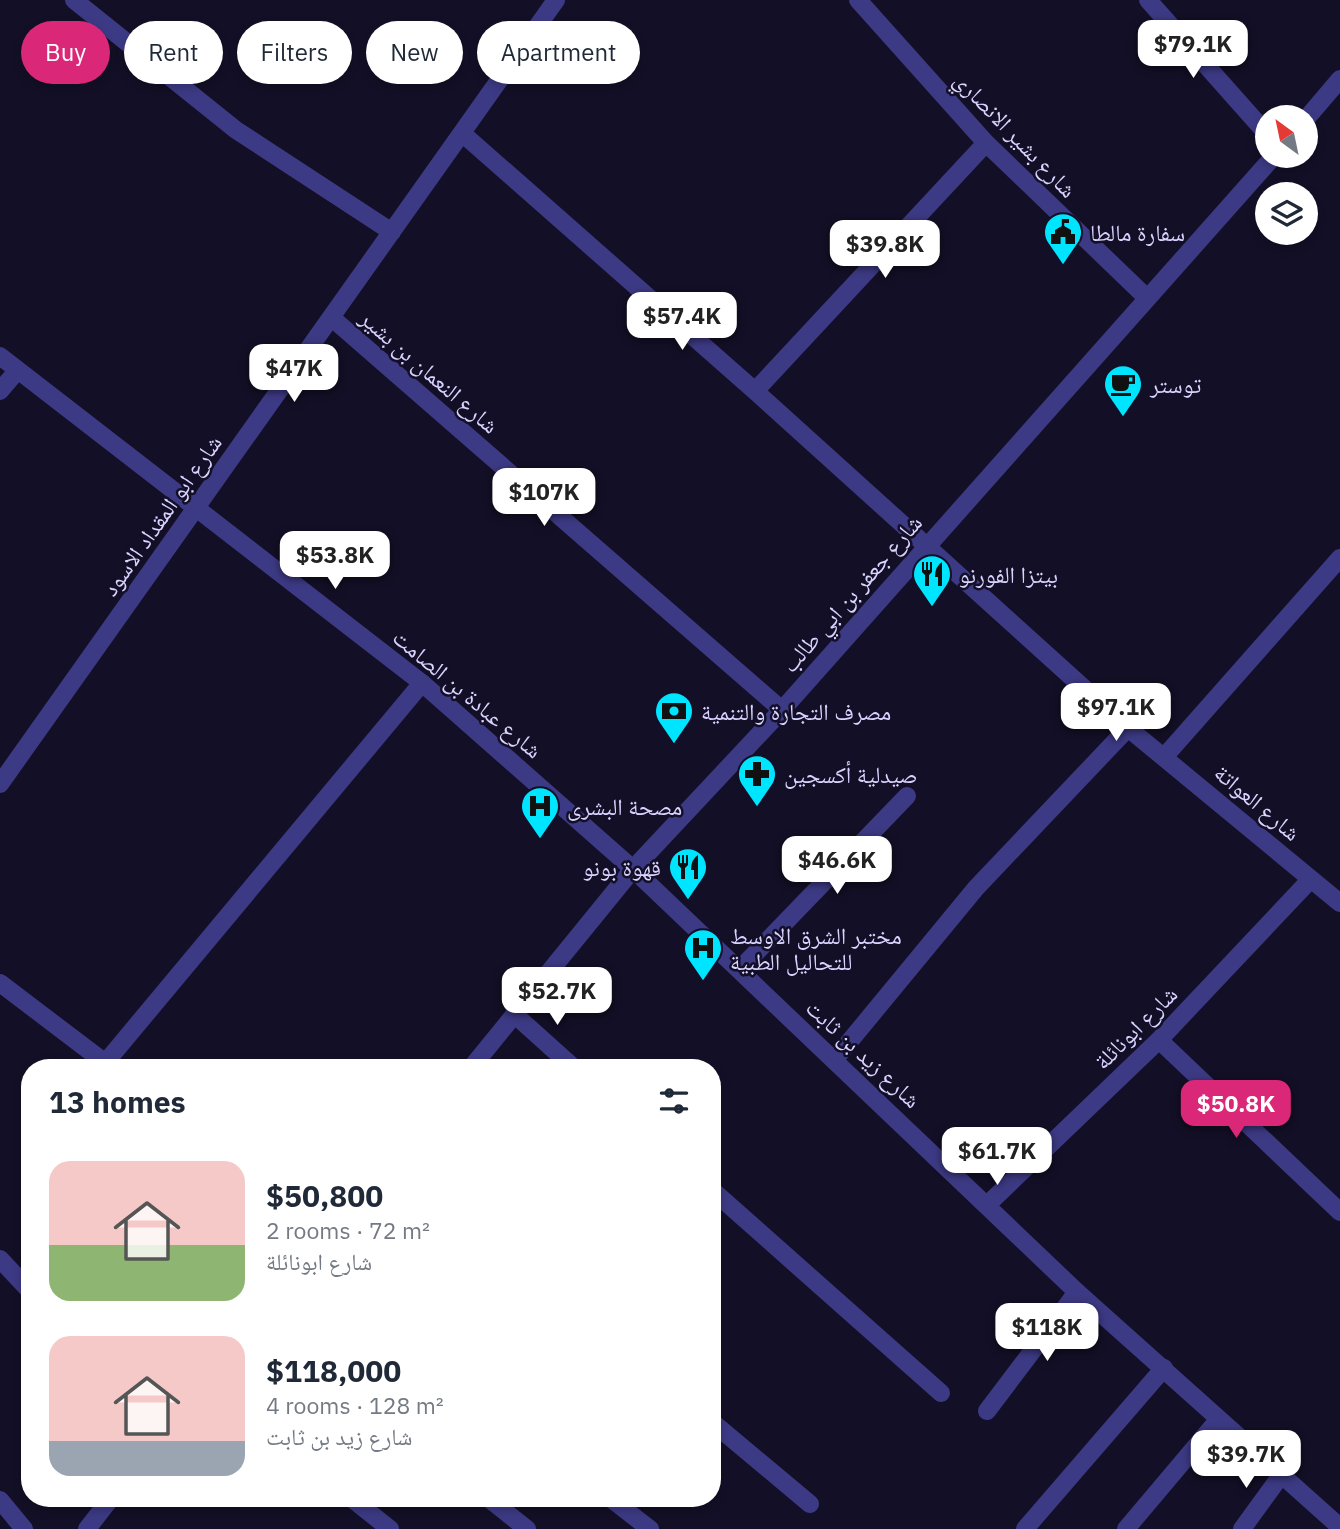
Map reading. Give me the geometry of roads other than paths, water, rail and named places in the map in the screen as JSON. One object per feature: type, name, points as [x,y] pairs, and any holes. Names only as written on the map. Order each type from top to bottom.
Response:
[{"type":"street","name":"شارع ابو المقداد الاسود","points":[[0,784],[556,0]]},
{"type":"street","name":"شارع بشير الانصاري","points":[[858,0],[986,143],[1146,297]]},
{"type":"street","points":[[1148,0],[1255,120]]},
{"type":"street","points":[[78,1],[236,130],[392,232]]},
{"type":"street","points":[[1318,106],[1340,79]]},
{"type":"street","name":"شارع العواتة","points":[[463,134],[755,391],[1128,727],[1340,902]]},
{"type":"street","points":[[755,391],[986,143]]},
{"type":"street","name":"شارع جعفر بن ابي طالب","points":[[478,1059],[634,869],[782,710],[925,545],[1263,168]]},
{"type":"street","name":"شارع النعمان بن بشير","points":[[332,318],[782,710]]},
{"type":"street","name":"شارع عبادة بن الصامت","points":[[0,356],[422,682],[634,869]]},
{"type":"street","points":[[0,391],[17,371]]},
{"type":"street","points":[[1165,756],[1340,558]]},
{"type":"street","points":[[114,1059],[422,682]]},
{"type":"street","points":[[835,1059],[976,888],[1128,727]]},
{"type":"street","points":[[740,969],[907,796]]},
{"type":"street","name":"شارع زيد بن ثابت","points":[[634,869],[988,1204],[1077,1292],[1340,1527]]},
{"type":"street","name":"شارع ابونائلة","points":[[988,1204],[1159,1040],[1311,879]]},
{"type":"street","points":[[0,983],[101,1059]]},
{"type":"street","points":[[514,1014],[564,1059]]},
{"type":"street","points":[[1159,1040],[1340,1212]]},
{"type":"street","points":[[721,1198],[941,1393]]},
{"type":"street","points":[[0,1259],[21,1281]]},
{"type":"street","points":[[987,1410],[1077,1292]]},
{"type":"street","points":[[1025,1529],[1164,1368]]},
{"type":"street","points":[[1126,1529],[1218,1420]]},
{"type":"street","points":[[721,1430],[810,1504]]},
{"type":"street","points":[[1242,1529],[1282,1474]]},
{"type":"street","points":[[0,1500],[24,1529]]},
{"type":"street","points":[[88,1529],[104,1507]]},
{"type":"street","points":[[362,1507],[390,1529]]},
{"type":"street","points":[[499,1507],[527,1529]]},
{"type":"street","points":[[622,1507],[650,1529]]},
{"type":"place","name":"سفارة مالطا","points":[[1063,266]]},
{"type":"place","name":"توستر","points":[[1123,418]]},
{"type":"place","name":"بيتزا الفورنو","points":[[932,608]]},
{"type":"place","name":"مصرف التجارة والتنمية","points":[[674,745]]},
{"type":"place","name":"صيدلية أكسجين","points":[[757,808]]},
{"type":"place","name":"مصحة البشرى","points":[[540,840]]},
{"type":"place","name":"قهوة بونو","points":[[688,901]]},
{"type":"place","name":"مختبر الشرق الاوسط للتحاليل الطبية","points":[[703,982]]}]
